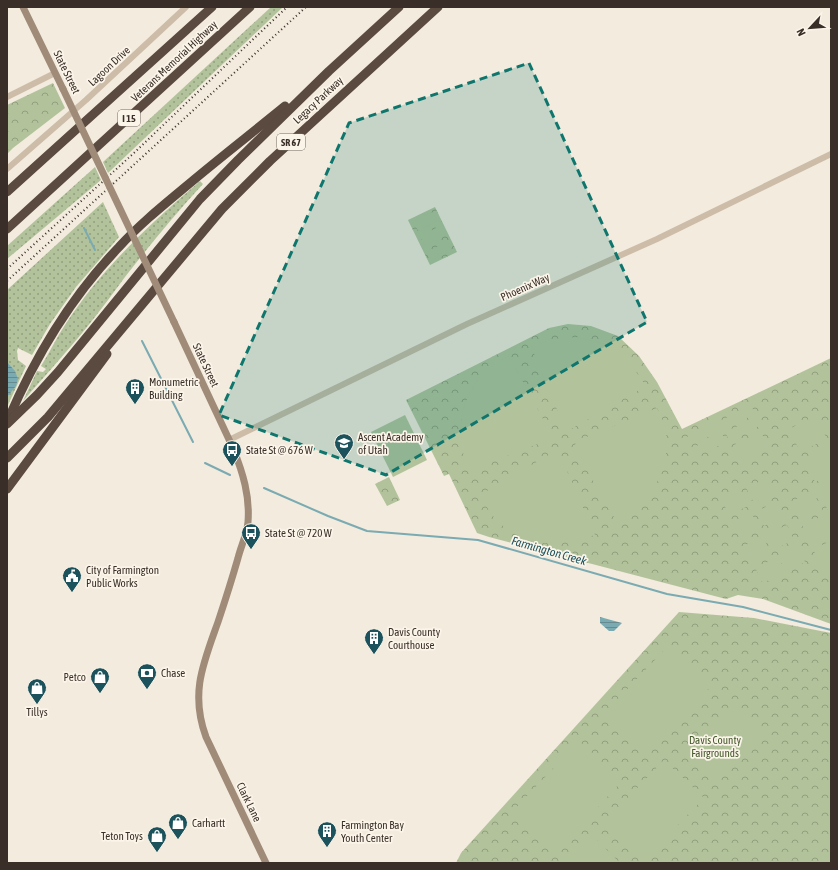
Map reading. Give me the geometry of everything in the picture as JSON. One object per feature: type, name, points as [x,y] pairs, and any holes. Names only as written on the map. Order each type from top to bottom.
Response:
[{"type":"highway","name":"Veterans Memorial Highway","points":[[7,192],[212,7]]},
{"type":"highway","name":"Veterans Memorial Highway","points":[[7,229],[250,7]]},
{"type":"highway","name":"Legacy Parkway","points":[[329,71],[399,7]]},
{"type":"highway","name":"Legacy Parkway","points":[[156,287],[222,209],[270,161],[438,7]]},
{"type":"highway","points":[[7,424],[27,379],[53,332],[90,280],[129,237],[150,216],[203,172],[329,71]]},
{"type":"highway","points":[[7,424],[58,372],[200,199],[329,71]]},
{"type":"highway","points":[[7,458],[48,417],[156,287]]},
{"type":"highway","points":[[7,489],[156,287]]},
{"type":"main road","name":"State Street","points":[[23,7],[174,322],[242,469],[248,508],[248,524],[199,681],[198,692],[200,715],[203,729],[211,750]]},
{"type":"main road","name":"Clark Lane","points":[[211,750],[266,863]]},
{"type":"street","name":"Lagoon Drive","points":[[7,169],[86,100],[186,7]]},
{"type":"street","points":[[7,97],[55,73]]},
{"type":"street","name":"Phoenix Way","points":[[229,440],[467,324],[650,242],[831,154]]},
{"type":"highlighted area","points":[[529,63],[647,322],[386,475],[219,415],[349,123]]},
{"type":"green space","points":[[271,7],[283,7],[108,173],[103,162]]},
{"type":"green space","points":[[53,83],[65,108],[7,154],[7,105]]},
{"type":"green space","points":[[95,167],[101,180],[7,259],[7,246]]},
{"type":"green space","points":[[200,181],[203,184],[130,270],[77,339],[23,401],[37,371],[43,372],[46,369],[41,366],[79,304],[127,248]]},
{"type":"green space","points":[[103,202],[119,237],[76,287],[50,324],[32,355],[18,348],[18,360],[26,366],[7,407],[7,290]]},
{"type":"green space","points":[[435,207],[457,252],[430,265],[408,220]]},
{"type":"green space","points":[[433,212],[437,221],[418,231],[413,221]]},
{"type":"green space","points":[[440,226],[445,236],[425,245],[420,236]]},
{"type":"green space","points":[[447,242],[452,251],[432,261],[428,251]]},
{"type":"green space","points":[[568,324],[591,326],[618,336],[639,356],[657,382],[682,429],[831,358],[831,624],[763,599],[738,595],[726,599],[477,533],[449,474],[444,476],[406,400],[549,328]]},
{"type":"green space","points":[[577,337],[605,344],[628,360],[646,386],[571,429],[564,427],[531,346],[552,339]]},
{"type":"green space","points":[[509,356],[551,434],[548,440],[468,471],[461,442],[462,415],[466,402],[480,378],[493,366]]},
{"type":"green space","points":[[751,405],[755,414],[724,429],[720,421]]},
{"type":"green space","points":[[657,408],[664,423],[667,437],[666,456],[661,474],[653,491],[645,502],[618,524],[574,447],[577,441]]},
{"type":"green space","points":[[405,415],[427,460],[393,477],[371,432]]},
{"type":"green space","points":[[815,416],[827,439],[800,452],[789,429]]},
{"type":"green space","points":[[757,417],[761,425],[729,440],[725,432]]},
{"type":"green space","points":[[716,422],[720,431],[689,446],[685,438]]},
{"type":"green space","points":[[761,432],[769,449],[743,462],[734,445]]},
{"type":"green space","points":[[722,434],[726,442],[695,457],[690,449]]},
{"type":"green space","points":[[830,447],[831,474],[815,482],[804,460]]},
{"type":"green space","points":[[554,452],[560,455],[595,535],[567,542],[553,543],[528,540],[504,527],[491,514],[480,495]]},
{"type":"green space","points":[[389,477],[400,500],[387,506],[375,484]]},
{"type":"green space","points":[[765,479],[772,494],[754,503],[746,488]]},
{"type":"green space","points":[[831,484],[831,512],[829,513],[818,490]]},
{"type":"green space","points":[[741,491],[748,506],[729,515],[722,500]]},
{"type":"green space","points":[[813,491],[822,510],[800,520],[790,502]]},
{"type":"green space","points":[[776,502],[783,517],[764,526],[757,511]]},
{"type":"green space","points":[[752,514],[759,529],[740,538],[733,523]]},
{"type":"green space","points":[[825,515],[831,528],[831,534],[811,544],[802,525]]},
{"type":"green space","points":[[787,525],[794,540],[775,549],[768,534]]},
{"type":"green space","points":[[763,536],[770,552],[751,561],[744,546]]},
{"type":"green space","points":[[831,541],[831,564],[822,568],[813,549]]},
{"type":"green space","points":[[798,547],[805,562],[786,572],[779,557]]},
{"type":"green space","points":[[774,559],[781,574],[763,583],[755,568]]},
{"type":"green space","name":"Davis County Fairgrounds","points":[[679,612],[754,618],[831,633],[831,863],[456,863],[461,853]]},
{"type":"green space","points":[[668,646],[711,686],[645,756],[602,716]]},
{"type":"green space","points":[[731,705],[762,733],[717,781],[687,753]]},
{"type":"green space","points":[[579,741],[622,781],[556,852],[513,811]]},
{"type":"green space","points":[[664,760],[704,798],[642,861],[603,824]]},
{"type":"green space","points":[[592,835],[620,863],[569,863],[567,861]]},
{"type":"water","points":[[7,362],[15,371],[18,379],[16,386],[7,397]]},
{"type":"water","points":[[600,617],[622,623],[614,631],[609,631],[600,623]]},
{"type":"waterway","name":"Farmington Creek","points":[[84,228],[95,250]]},
{"type":"waterway","name":"Farmington Creek","points":[[142,341],[193,442]]},
{"type":"waterway","name":"Farmington Creek","points":[[205,463],[230,475]]},
{"type":"waterway","name":"Farmington Creek","points":[[264,488],[367,531],[478,540],[667,594],[743,607],[831,630]]},
{"type":"railway","points":[[7,269],[135,152],[287,7]]},
{"type":"railway","points":[[7,281],[306,7]]},
{"type":"place","name":"Monumetric Building","points":[[135,405]]},
{"type":"place","name":"Ascent Academy of Utah","points":[[344,460]]},
{"type":"place","name":"State St @ 676 W","points":[[232,467]]},
{"type":"place","name":"State St @ 720 W","points":[[251,550]]},
{"type":"place","name":"City of Farmington Public Works","points":[[72,593]]},
{"type":"place","name":"Davis County Courthouse","points":[[374,655]]},
{"type":"place","name":"Chase","points":[[147,690]]},
{"type":"place","name":"Petco","points":[[100,694]]},
{"type":"place","name":"Tillys","points":[[37,705]]},
{"type":"place","name":"Carhartt","points":[[178,840]]},
{"type":"place","name":"Farmington Bay Youth Center","points":[[327,848]]},
{"type":"place","name":"Teton Toys","points":[[157,853]]}]
